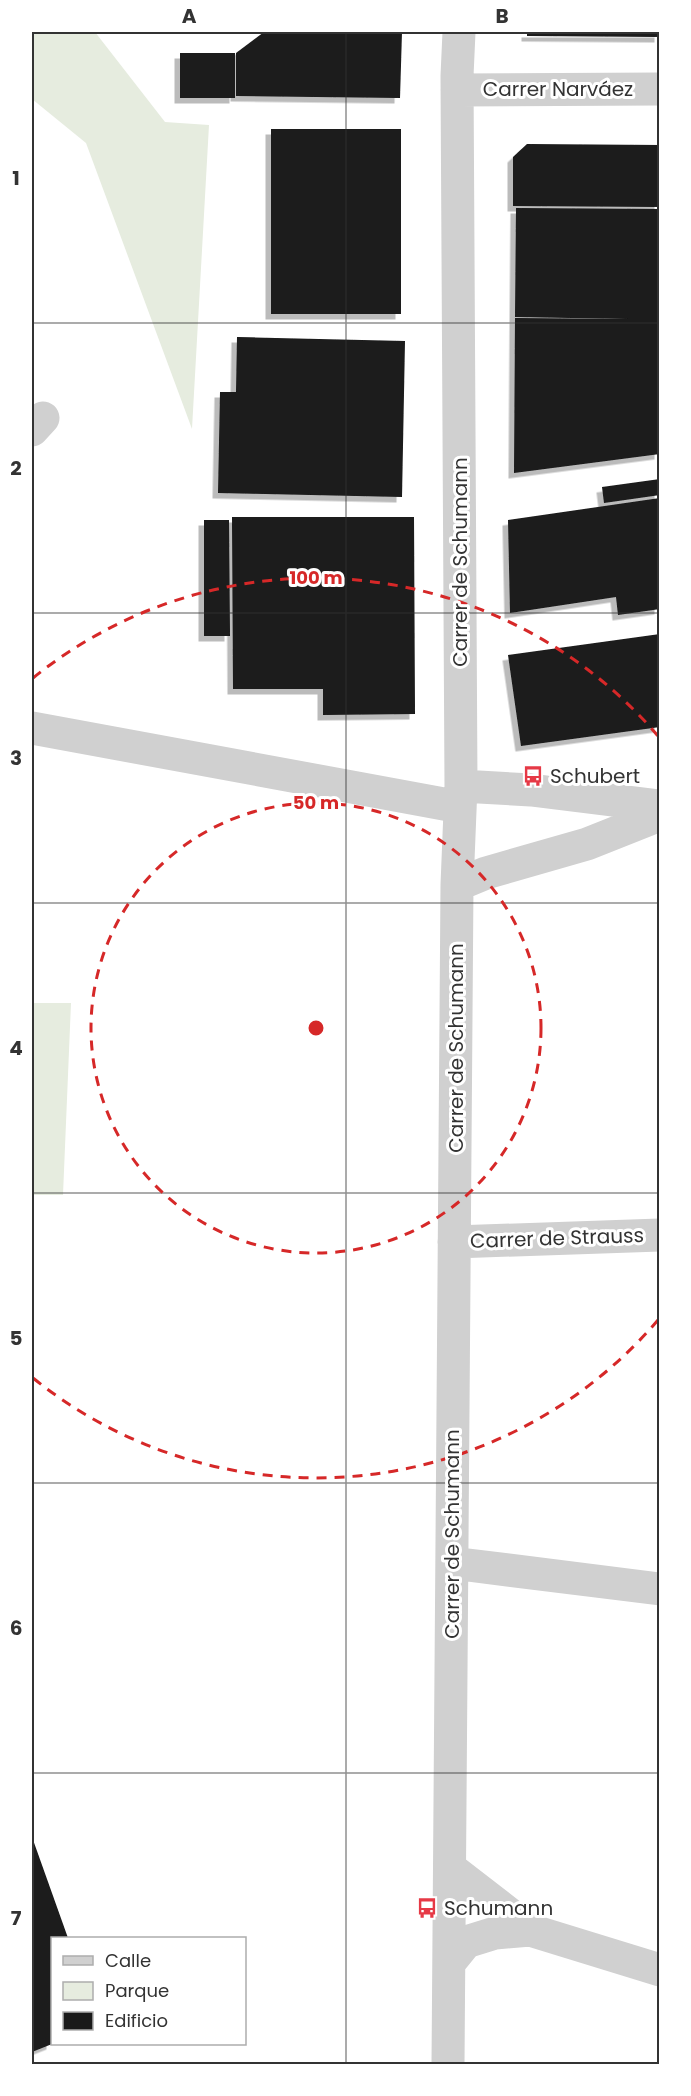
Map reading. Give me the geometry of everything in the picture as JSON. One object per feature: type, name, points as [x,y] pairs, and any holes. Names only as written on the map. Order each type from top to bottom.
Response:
[{"type":"street","name":"Carrer de Schumann","points":[[448,2064],[457,885],[460,796],[457,90],[459,32]]},
{"type":"street","name":"Carrer Narváez","points":[[457,90],[660,89]]},
{"type":"street","points":[[32,728],[460,796],[531,790],[660,806]]},
{"type":"street","points":[[457,885],[486,873],[587,844],[660,815]]},
{"type":"street","name":"Carrer de Strauss","points":[[454,1242],[660,1235]]},
{"type":"street","points":[[452,1563],[660,1589]]},
{"type":"street","points":[[450,1868],[530,1930],[660,1970]]},
{"type":"street","points":[[449,1963],[466,1942],[495,1933],[530,1930]]},
{"type":"green space","points":[[32,32],[95,32],[165,122],[209,125],[192,429],[86,143],[32,99]]},
{"type":"green space","points":[[32,1003],[71,1003],[63,1195],[32,1195]]},
{"type":"building","points":[[264,32],[402,32],[400,98],[236,96],[236,53]]},
{"type":"building","points":[[527,32],[660,32],[660,37],[527,36]]},
{"type":"building","points":[[180,53],[235,53],[235,98],[180,98]]},
{"type":"building","points":[[271,129],[401,129],[401,314],[271,314]]},
{"type":"building","points":[[527,144],[660,145],[660,207],[513,206],[513,157]]},
{"type":"building","points":[[516,208],[660,209],[660,454],[514,473],[515,318],[628,319],[515,317]]},
{"type":"building","points":[[237,337],[405,341],[402,497],[218,493],[220,392],[236,392]]},
{"type":"building","points":[[660,479],[660,495],[604,503],[602,487]]},
{"type":"building","points":[[660,498],[660,609],[618,615],[616,597],[510,613],[508,520]]},
{"type":"building","points":[[232,517],[414,517],[415,714],[323,715],[323,689],[233,689]]},
{"type":"building","points":[[204,520],[229,520],[230,636],[204,636]]},
{"type":"building","points":[[660,634],[660,727],[521,746],[508,655]]},
{"type":"building","points":[[32,1837],[68,1937],[51,1937],[51,2044],[32,2052]]},
{"type":"place","name":"Schubert","points":[[533,776]]},
{"type":"place","name":"Schumann","points":[[427,1908]]}]
